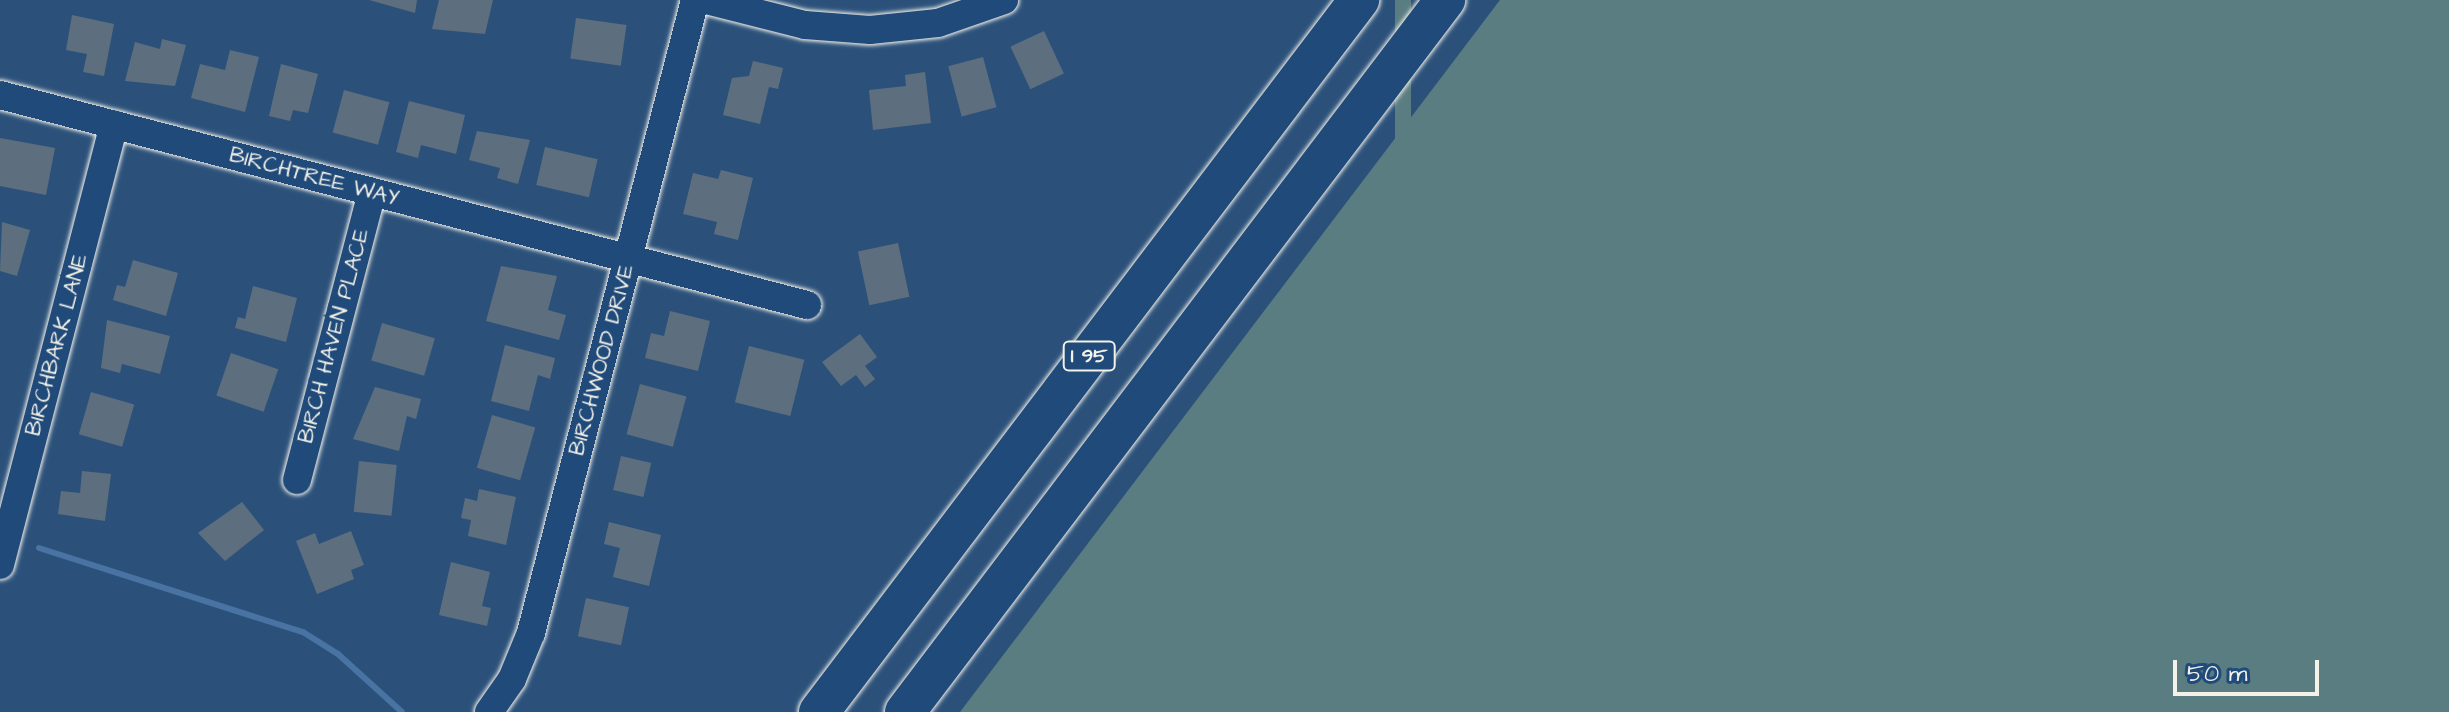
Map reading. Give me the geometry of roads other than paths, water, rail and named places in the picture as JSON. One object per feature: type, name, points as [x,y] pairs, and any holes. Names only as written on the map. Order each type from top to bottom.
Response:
[{"type":"highway","name":"I 95","points":[[819,712],[1359,0]]},
{"type":"highway","points":[[905,712],[1445,0]]},
{"type":"street","name":"BIRCHWOOD DRIVE","points":[[489,712],[527,646],[695,0]]},
{"type":"street","points":[[706,0],[805,25],[870,30],[938,23],[1004,0]]},
{"type":"street","name":"BIRCHTREE WAY","points":[[0,95],[807,305]]},
{"type":"street","name":"BIRCHBARK LANE","points":[[0,565],[114,125]]},
{"type":"street","name":"BIRCH HAVEN PLACE","points":[[297,480],[372,193]]},
{"type":"waterway","points":[[39,548],[303,632],[338,654],[402,712]]}]
